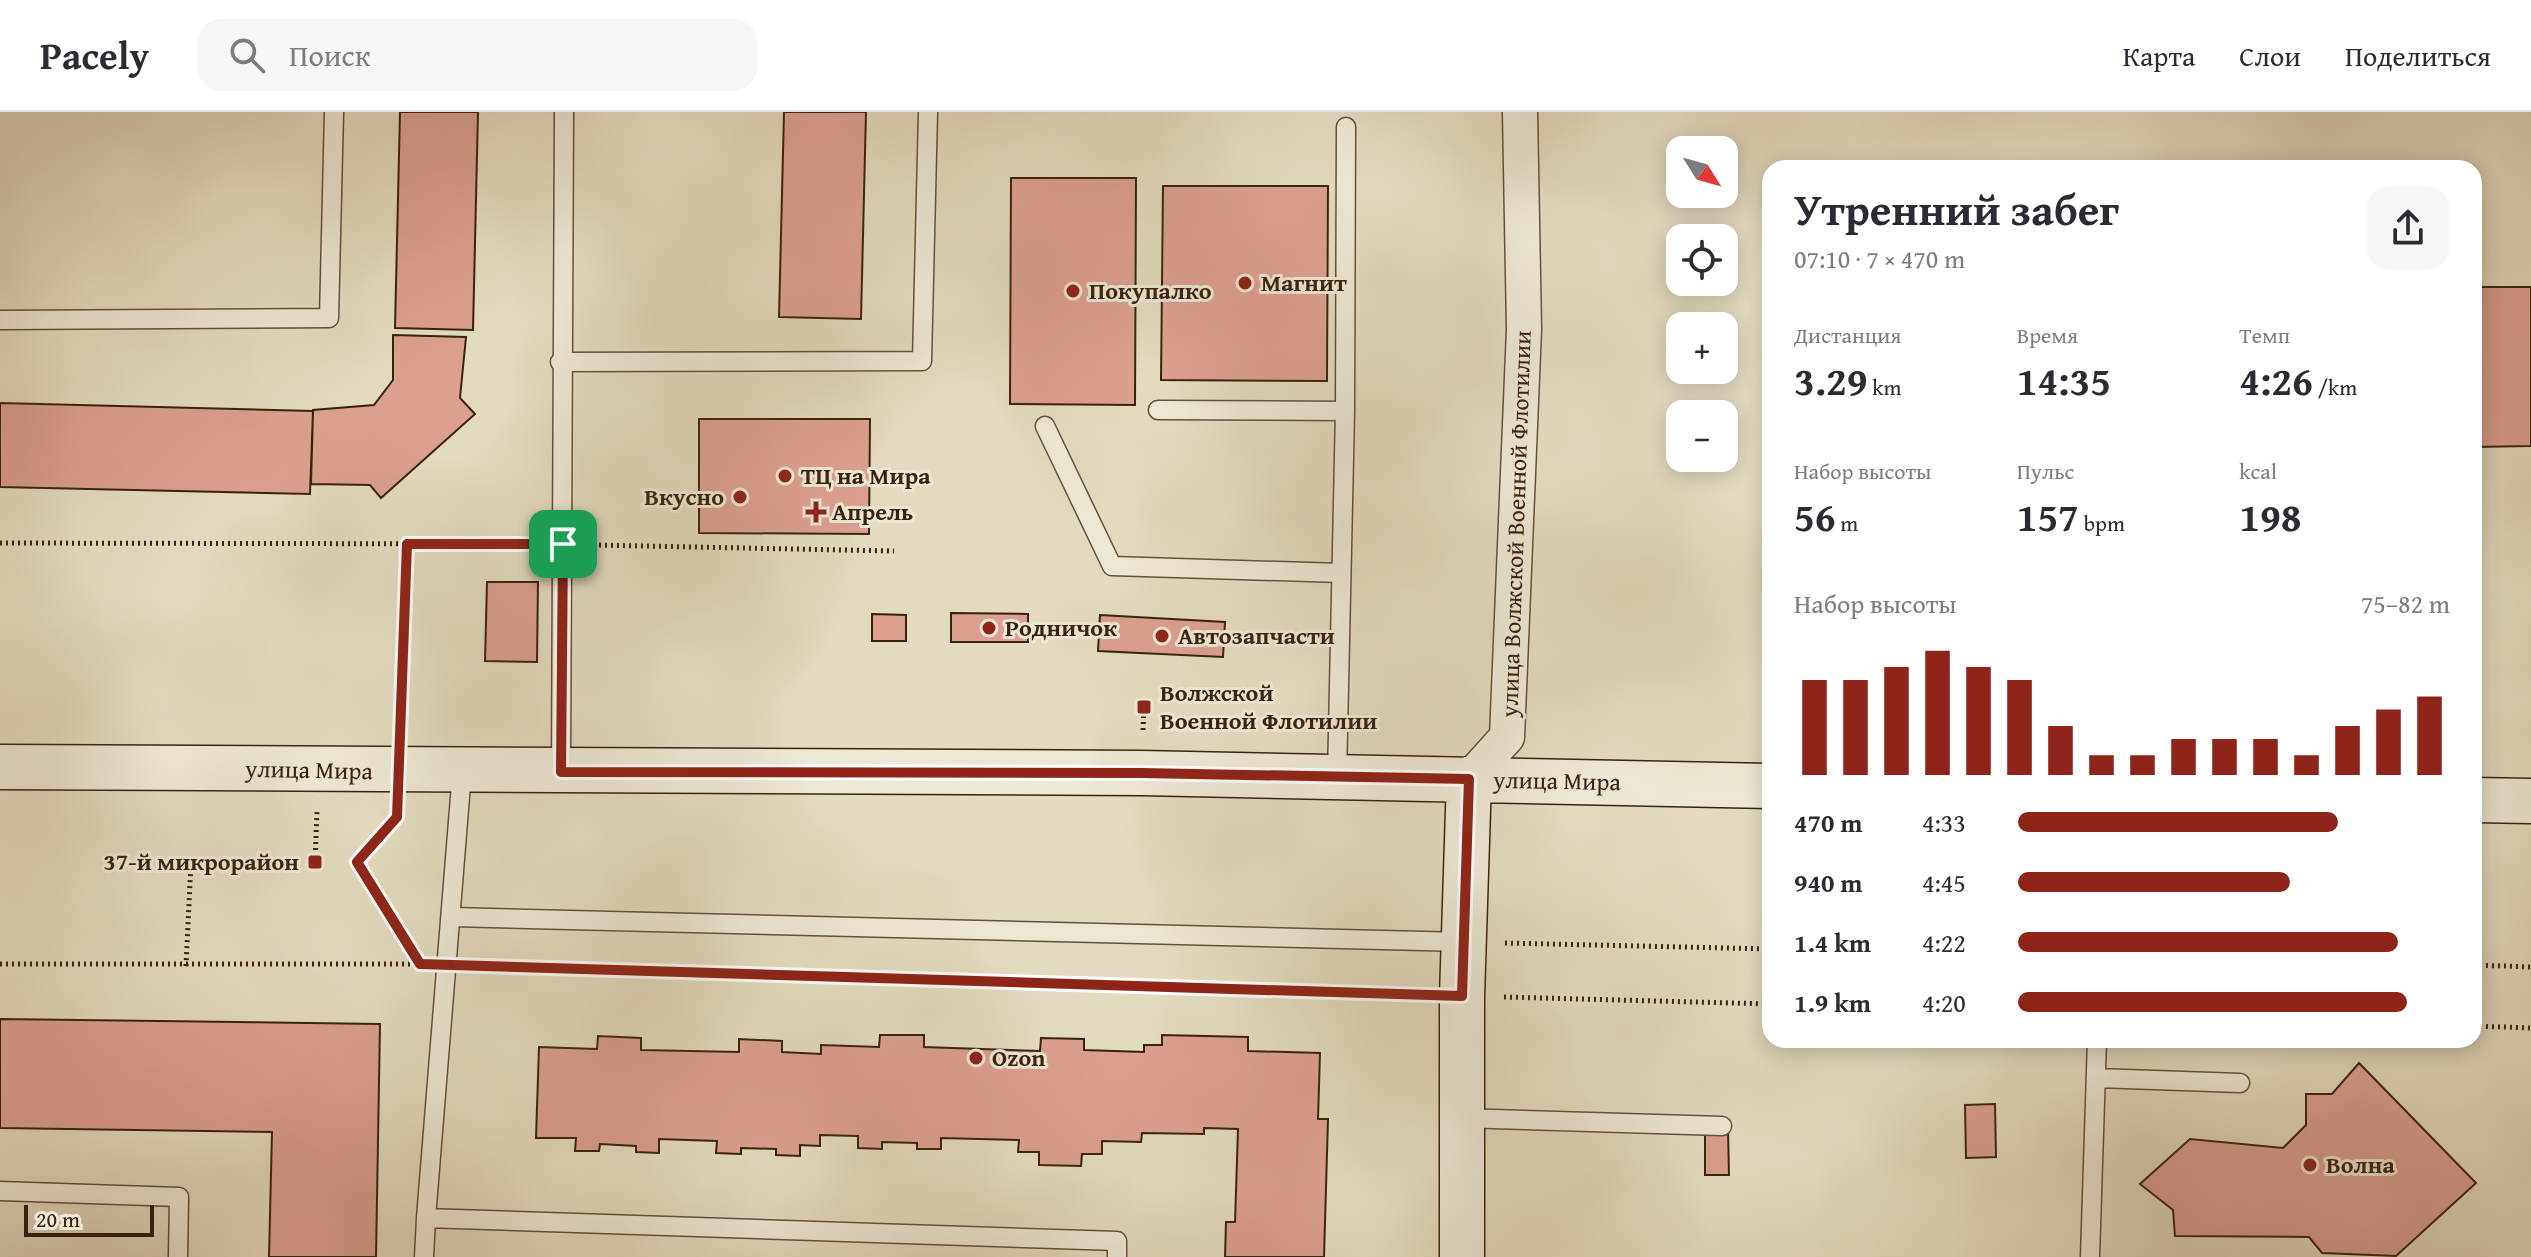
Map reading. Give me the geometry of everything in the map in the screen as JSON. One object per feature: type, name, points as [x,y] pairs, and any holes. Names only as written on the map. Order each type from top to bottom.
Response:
[{"type":"street","name":"улица Волжской Военной Флотилии","points":[[1469,779],[1507,737],[1524,329],[1520,112]]},
{"type":"street","name":"улица Мира","points":[[0,767],[462,772],[1125,773],[1762,786]]},
{"type":"street","points":[[1462,1257],[1460,1118],[1469,779]]},
{"type":"street","points":[[2482,800],[2531,801]]},
{"type":"lane","points":[[0,320],[329,318],[334,112]]},
{"type":"lane","points":[[561,772],[563,544],[560,362],[564,112]]},
{"type":"lane","points":[[560,362],[922,361],[928,112]]},
{"type":"lane","points":[[1337,778],[1345,411],[1346,127]]},
{"type":"lane","points":[[1158,410],[1345,411]]},
{"type":"lane","points":[[1045,426],[1112,566],[1341,573]]},
{"type":"lane","points":[[424,1257],[462,772]]},
{"type":"lane","points":[[452,917],[1464,942]]},
{"type":"lane","points":[[2090,1257],[2097,1048]]},
{"type":"lane","points":[[2097,1078],[2240,1083]]},
{"type":"lane","points":[[1460,1118],[1722,1126]]},
{"type":"lane","points":[[0,1191],[179,1197],[178,1257]]},
{"type":"lane","points":[[426,1218],[1117,1241],[1117,1257]]},
{"type":"path","points":[[0,543],[563,544],[894,551]]},
{"type":"path","points":[[0,964],[420,964],[357,862],[397,817],[407,544]]},
{"type":"path","points":[[186,966],[191,862],[264,862]]},
{"type":"path","points":[[1464,942],[1762,949]]},
{"type":"path","points":[[2482,965],[2531,967]]},
{"type":"path","points":[[446,967],[1762,1004]]},
{"type":"path","points":[[2482,1026],[2531,1028]]},
{"type":"building","points":[[400,112],[478,112],[473,330],[395,328]]},
{"type":"building","points":[[784,112],[866,112],[861,319],[779,317]]},
{"type":"building","name":"Покупалко","points":[[1011,178],[1136,178],[1135,405],[1010,404]]},
{"type":"building","name":"Магнит","points":[[1163,186],[1328,186],[1327,381],[1161,380]]},
{"type":"building","points":[[2482,287],[2531,287],[2531,446],[2482,447]]},
{"type":"building","points":[[393,335],[466,337],[460,398],[475,414],[381,498],[370,485],[311,484],[313,410],[374,405],[393,380]]},
{"type":"building","points":[[0,403],[313,411],[310,494],[0,487]]},
{"type":"building","name":"ТЦ на Мира","points":[[699,419],[870,419],[869,534],[699,533]]},
{"type":"building","points":[[487,582],[538,582],[537,662],[485,661]]},
{"type":"building","name":"Родничок","points":[[951,613],[1028,614],[1028,642],[951,642]]},
{"type":"building","points":[[872,614],[906,615],[906,641],[872,641]]},
{"type":"building","name":"Автозапчасти","points":[[1100,615],[1225,622],[1223,657],[1098,651]]},
{"type":"building","points":[[0,1019],[380,1024],[376,1257],[269,1257],[272,1132],[0,1128]]},
{"type":"building","points":[[880,1035],[924,1035],[924,1047],[1040,1051],[1041,1038],[1084,1039],[1084,1050],[1144,1052],[1144,1045],[1162,1045],[1162,1035],[1248,1037],[1248,1051],[1320,1053],[1318,1119],[1328,1119],[1324,1257],[1225,1257],[1226,1222],[1235,1222],[1238,1129],[1204,1128],[1204,1134],[1142,1133],[1141,1142],[1102,1141],[1102,1154],[1082,1154],[1081,1166],[1039,1165],[1039,1152],[1018,1152],[1019,1140],[941,1138],[941,1149],[917,1149],[917,1143],[882,1142],[882,1149],[858,1148],[858,1136],[820,1135],[820,1146],[800,1145],[800,1156],[776,1155],[776,1149],[741,1148],[741,1154],[716,1153],[717,1141],[659,1139],[659,1153],[636,1152],[636,1146],[600,1144],[599,1151],[575,1151],[576,1138],[536,1138],[539,1047],[597,1049],[598,1036],[641,1038],[641,1050],[739,1052],[739,1039],[782,1041],[782,1052],[821,1054],[821,1045],[879,1047]]},
{"type":"building","name":"Волна","points":[[2359,1063],[2476,1183],[2396,1256],[2322,1253],[2309,1237],[2175,1236],[2173,1210],[2140,1184],[2190,1139],[2283,1148],[2306,1125],[2306,1094],[2332,1094]]},
{"type":"building","points":[[1995,1104],[1996,1157],[1966,1158],[1965,1105]]},
{"type":"building","points":[[1705,1129],[1728,1129],[1729,1175],[1705,1175]]},
{"type":"place","name":"Магнит","points":[[1245,283]]},
{"type":"place","name":"Покупалко","points":[[1073,291]]},
{"type":"place","name":"ТЦ на Мира","points":[[785,476]]},
{"type":"place","name":"Вкусно","points":[[740,497]]},
{"type":"place","name":"Апрель","points":[[816,512]]},
{"type":"place","name":"Родничок","points":[[989,628]]},
{"type":"place","name":"Автозапчасти","points":[[1162,636]]},
{"type":"place","name":"Волжской Военной Флотилии","points":[[1144,707]]},
{"type":"place","name":"37-й микрорайон","points":[[315,862]]},
{"type":"place","name":"Ozon","points":[[976,1058]]},
{"type":"place","name":"Волна","points":[[2310,1165]]},
{"type":"route","points":[[407,544],[563,544],[561,772],[1141,773],[1469,779],[1462,996],[420,964],[357,862],[397,817],[407,544]]}]
